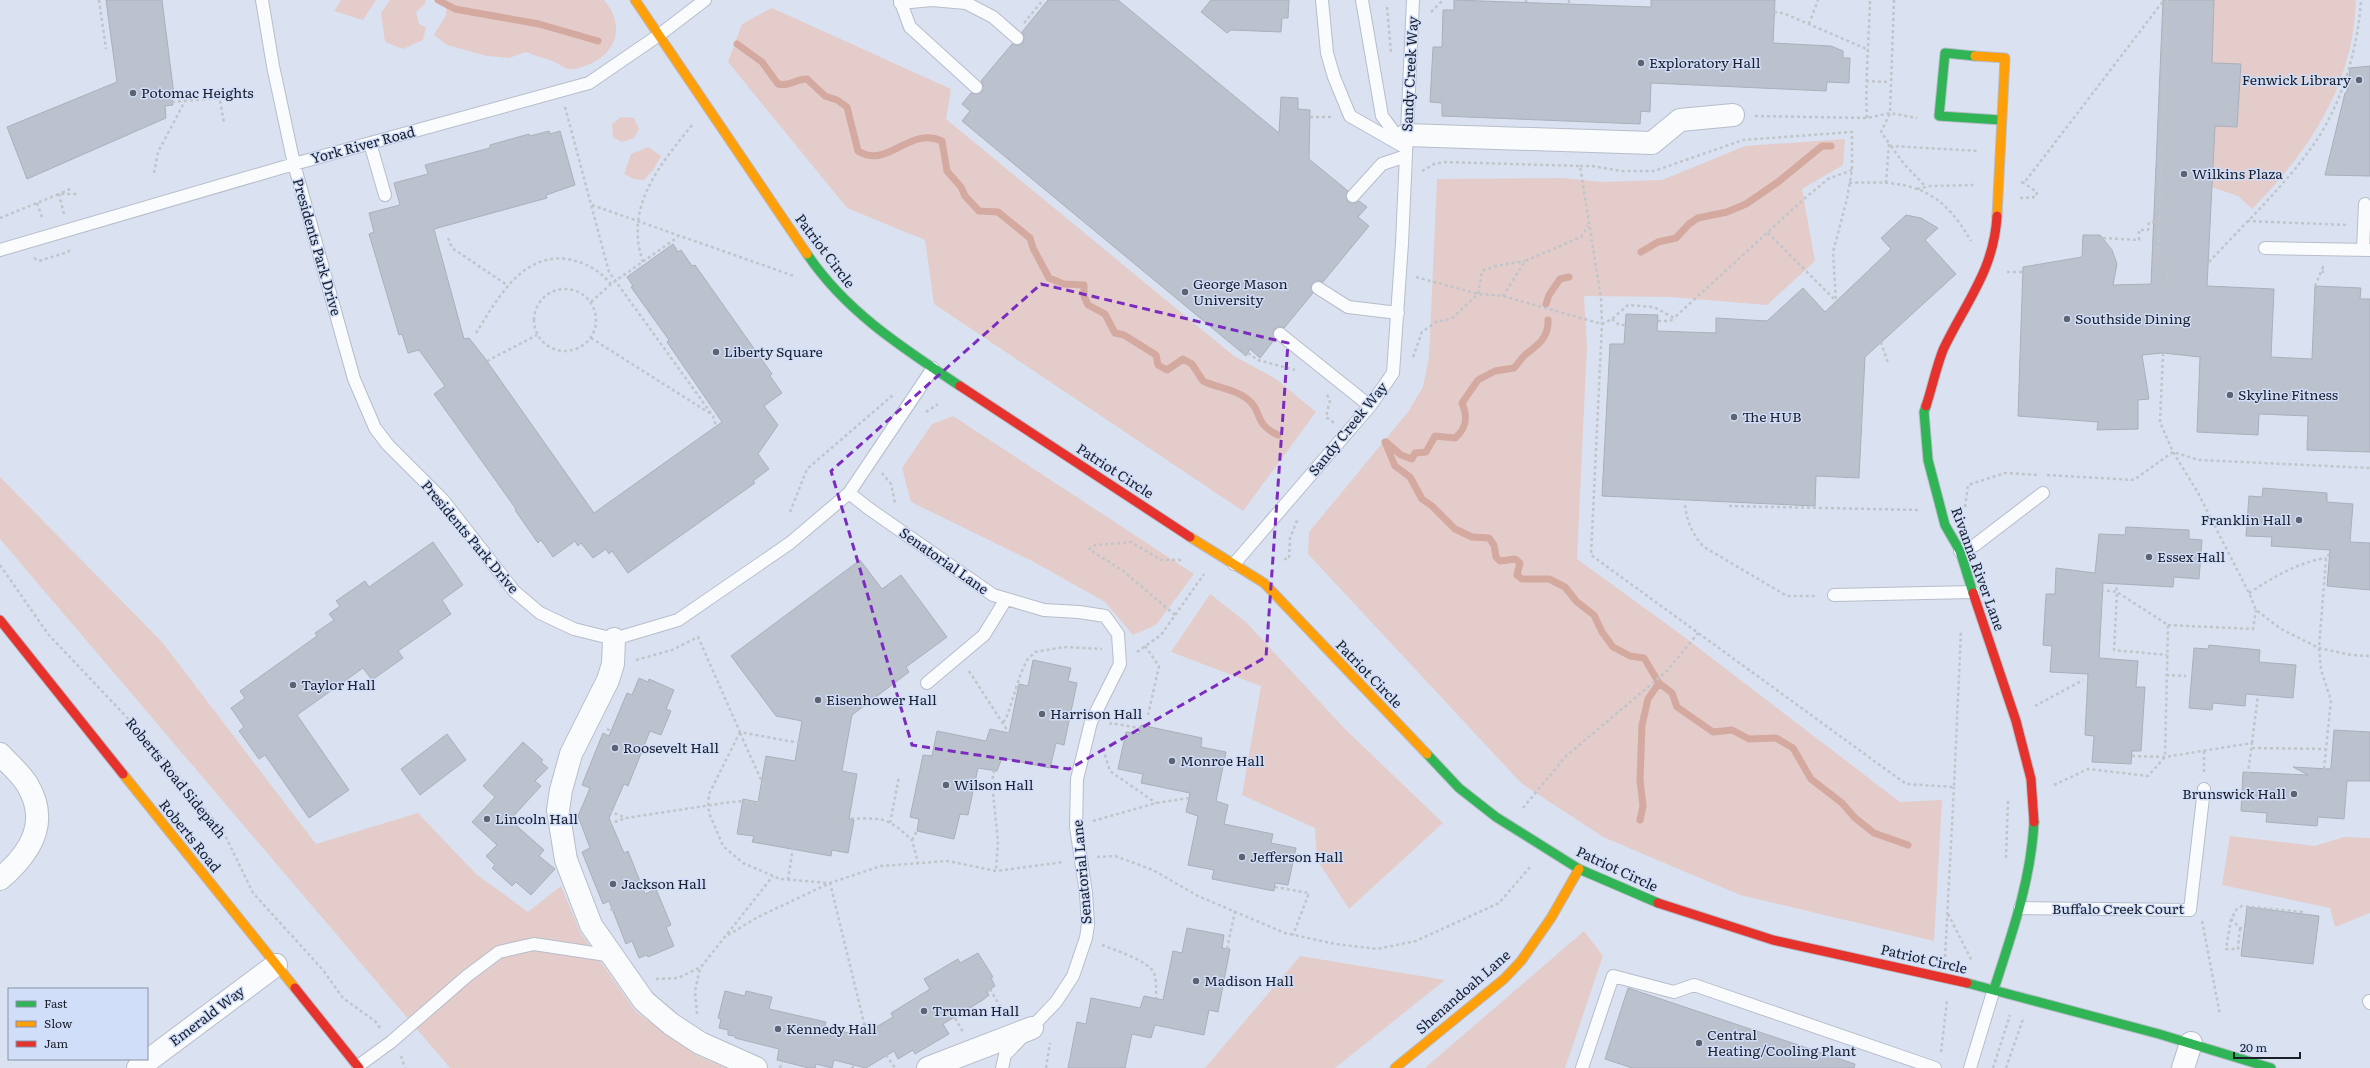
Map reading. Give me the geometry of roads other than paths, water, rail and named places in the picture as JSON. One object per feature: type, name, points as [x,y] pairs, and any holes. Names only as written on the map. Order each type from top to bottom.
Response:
[{"type":"street","name":"Patriot Circle","points":[[635,0],[812,262],[849,304],[892,341],[1264,583],[1459,788],[1496,817],[1579,869],[1657,903],[1773,940],[1994,989],[2191,1043],[2271,1068]]},
{"type":"street","name":"Rivanna River Lane","points":[[1994,989],[2020,908],[2029,871],[2034,823],[2031,779],[2026,755],[1960,551],[1945,525],[1928,460],[1924,412],[1943,351],[1980,284],[1996,236],[2005,58],[1945,53],[1939,116],[2001,120]]},
{"type":"street","points":[[1406,146],[1652,143],[1680,120],[1733,115]]},
{"type":"street","name":"Roberts Road","points":[[0,620],[358,1067]]},
{"type":"street","points":[[614,639],[613,664],[608,680],[571,754],[561,790],[558,810],[566,860],[591,925],[644,1001],[671,1024],[700,1043],[756,1068]]},
{"type":"street","points":[[0,754],[26,783],[38,810],[35,836],[9,871],[0,879]]},
{"type":"street","name":"Shenandoah Lane","points":[[1395,1068],[1504,979],[1521,962],[1551,918],[1579,869]]},
{"type":"street","name":"Emerald Way","points":[[138,1068],[276,965]]},
{"type":"street","points":[[928,1068],[1024,1031]]},
{"type":"street","points":[[2183,1068],[2191,1043]]},
{"type":"lane","name":"Presidents Park Drive","points":[[262,0],[273,66],[294,164],[354,379],[375,428],[388,445],[443,500],[514,591],[540,613],[574,630],[614,639],[678,620],[790,543],[849,493],[933,368]]},
{"type":"lane","name":"York River Road","points":[[0,250],[294,164],[589,83],[659,36],[706,0]]},
{"type":"lane","points":[[976,87],[910,27],[900,1],[932,0],[966,4],[993,17],[1017,38]]},
{"type":"lane","name":"Sandy Creek Way","points":[[1322,0],[1327,53],[1334,77],[1350,116],[1406,146]]},
{"type":"lane","points":[[1353,196],[1382,164],[1406,146],[1382,116],[1362,0]]},
{"type":"lane","name":"Sandy Creek Way","points":[[1234,564],[1370,406],[1393,373],[1398,313],[1413,0]]},
{"type":"lane","points":[[370,143],[385,195]]},
{"type":"lane","points":[[2265,248],[2367,250],[2364,225],[2365,204]]},
{"type":"lane","points":[[1318,288],[1348,307],[1398,313]]},
{"type":"lane","points":[[1280,334],[1370,406]]},
{"type":"lane","name":"Senatorial Lane","points":[[849,493],[868,508],[993,595],[1044,610],[1079,612],[1105,616],[1118,634],[1120,664],[1091,722],[1077,779],[1076,828],[1088,925],[1086,938],[1073,976],[1056,1002],[1024,1031],[1005,1055],[1002,1068]]},
{"type":"lane","points":[[1960,551],[1975,545],[2043,493]]},
{"type":"lane","points":[[1834,595],[1973,592]]},
{"type":"lane","points":[[927,683],[984,635],[1006,599]]},
{"type":"lane","name":"Buffalo Creek Court","points":[[2020,908],[2190,910],[2204,789]]},
{"type":"lane","points":[[358,1067],[391,1042],[467,976],[499,952],[534,944],[618,963]]},
{"type":"lane","points":[[1582,1068],[1613,976],[1674,992],[1694,986],[1935,1068]]},
{"type":"lane","points":[[1970,1068],[1994,989]]},
{"type":"waterway","points":[[438,0],[455,9],[539,24],[598,41]]},
{"type":"waterway","points":[[737,44],[762,62],[778,84],[789,84],[807,79],[825,96],[837,100],[847,107],[858,151],[869,155],[879,155],[919,139],[930,138],[942,141],[947,171],[961,187],[965,196],[979,211],[998,212],[1030,238],[1033,248],[1049,278],[1064,284],[1084,285],[1084,296],[1088,305],[1105,314],[1115,333],[1124,335],[1156,355],[1158,365],[1167,370],[1183,359],[1192,364],[1203,381],[1236,392],[1246,398],[1255,408],[1265,426],[1278,435]]},
{"type":"waterway","points":[[1641,252],[1658,242],[1676,238],[1689,224],[1698,218],[1727,212],[1746,204],[1778,182],[1822,146],[1831,146]]},
{"type":"waterway","points":[[1546,304],[1549,295],[1560,279],[1569,277]]},
{"type":"waterway","points":[[1386,442],[1401,455],[1412,459],[1415,453],[1426,452],[1435,436],[1455,438],[1462,430],[1466,418],[1462,403],[1478,380],[1495,371],[1514,368],[1524,355],[1535,347],[1545,336],[1548,320]]},
{"type":"waterway","points":[[1385,442],[1395,466],[1410,477],[1422,499],[1432,506],[1455,529],[1472,537],[1489,538],[1494,545],[1496,557],[1500,561],[1515,559],[1520,563],[1517,575],[1522,579],[1549,579],[1565,587],[1577,602],[1594,615],[1602,632],[1613,647],[1630,656],[1644,658],[1659,683],[1672,693],[1677,707],[1713,732],[1732,730],[1749,739],[1776,738],[1793,748],[1811,779],[1842,803],[1855,818],[1874,833],[1908,845]]},
{"type":"waterway","points":[[1640,820],[1643,806],[1640,780],[1642,725],[1648,699],[1659,683]]},
{"type":"place","name":"Exploratory Hall","points":[[1641,63]]},
{"type":"place","name":"Fenwick Library","points":[[2359,80]]},
{"type":"place","name":"Potomac Heights","points":[[133,93]]},
{"type":"place","name":"Wilkins Plaza","points":[[2184,174]]},
{"type":"place","name":"George Mason University","points":[[1185,292]]},
{"type":"place","name":"Southside Dining","points":[[2067,319]]},
{"type":"place","name":"Liberty Square","points":[[716,352]]},
{"type":"place","name":"Skyline Fitness","points":[[2230,395]]},
{"type":"place","name":"The HUB","points":[[1734,417]]},
{"type":"place","name":"Franklin Hall","points":[[2299,520]]},
{"type":"place","name":"Essex Hall","points":[[2149,557]]},
{"type":"place","name":"Taylor Hall","points":[[293,685]]},
{"type":"place","name":"Eisenhower Hall","points":[[818,700]]},
{"type":"place","name":"Harrison Hall","points":[[1042,714]]},
{"type":"place","name":"Roosevelt Hall","points":[[615,748]]},
{"type":"place","name":"Monroe Hall","points":[[1172,761]]},
{"type":"place","name":"Wilson Hall","points":[[946,785]]},
{"type":"place","name":"Brunswick Hall","points":[[2294,794]]},
{"type":"place","name":"Lincoln Hall","points":[[487,819]]},
{"type":"place","name":"Jefferson Hall","points":[[1242,857]]},
{"type":"place","name":"Jackson Hall","points":[[613,884]]},
{"type":"place","name":"Madison Hall","points":[[1196,981]]},
{"type":"place","name":"Truman Hall","points":[[924,1011]]},
{"type":"place","name":"Kennedy Hall","points":[[778,1029]]},
{"type":"place","name":"Central Heating/Cooling Plant","points":[[1699,1043]]}]
